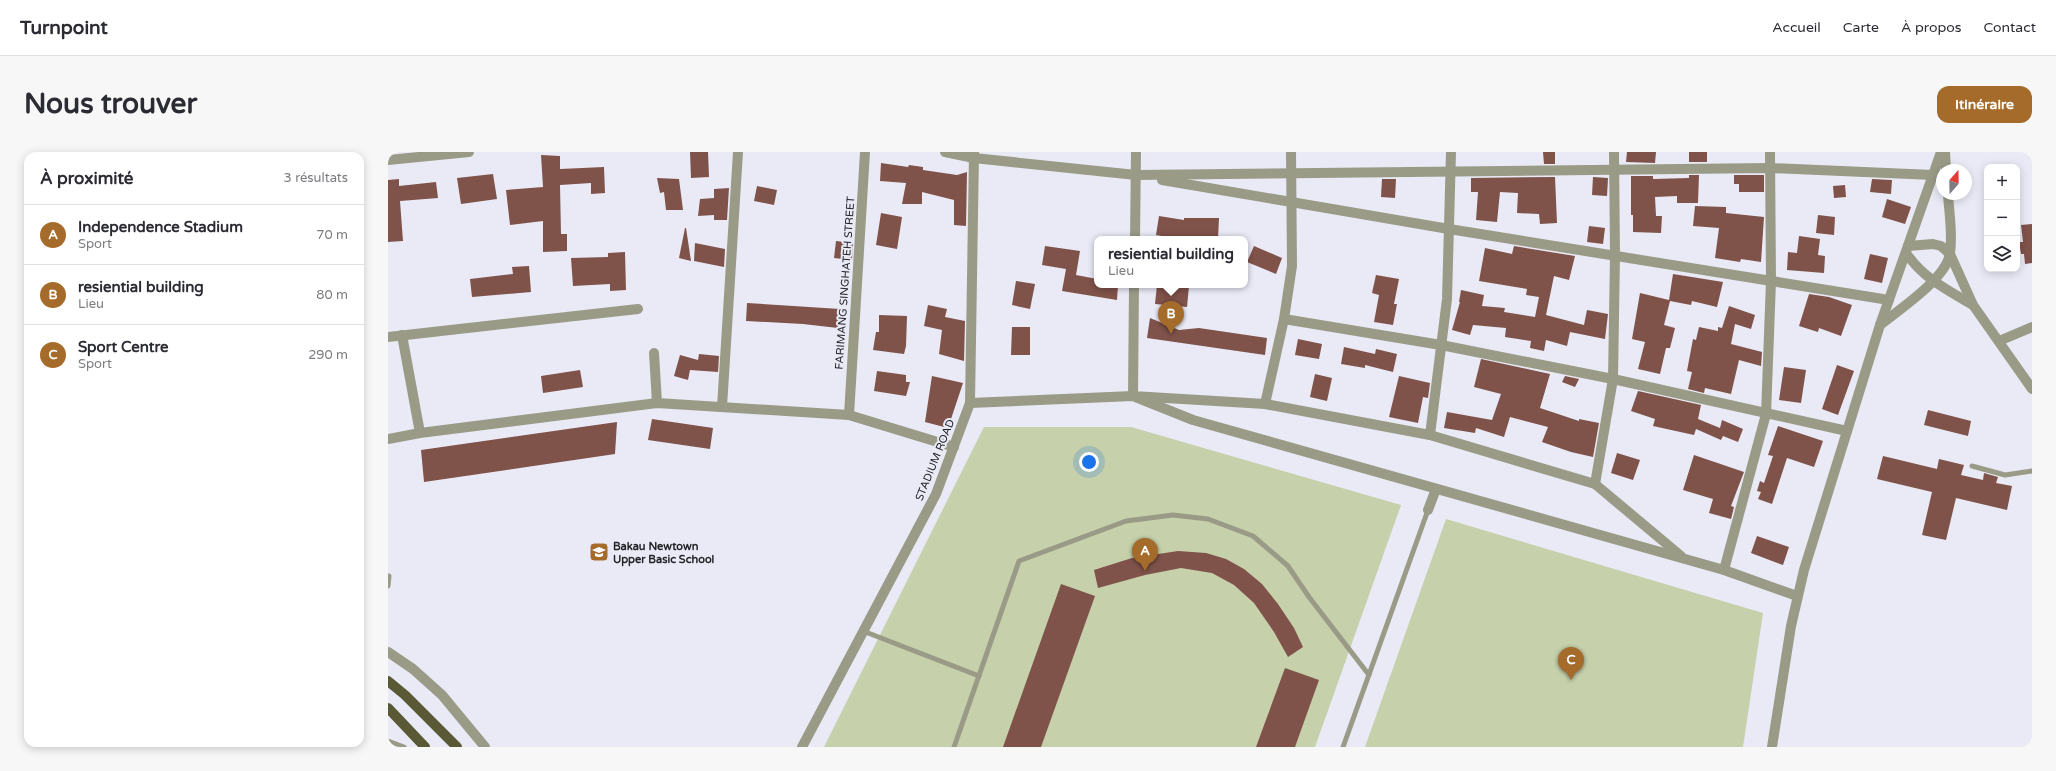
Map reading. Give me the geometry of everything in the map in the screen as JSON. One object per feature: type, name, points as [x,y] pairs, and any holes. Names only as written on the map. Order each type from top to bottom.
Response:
[{"type":"main road","points":[[388,681],[405,694],[457,747]]},
{"type":"main road","points":[[388,708],[426,747]]},
{"type":"street","points":[[388,160],[468,152]]},
{"type":"street","points":[[722,407],[738,152]]},
{"type":"street","name":"FARIMANG SINGHATEH STREET","points":[[849,415],[866,152]]},
{"type":"street","points":[[945,152],[1136,175],[1449,230],[1615,255],[1889,300]]},
{"type":"street","points":[[1135,236],[1136,152]]},
{"type":"street","points":[[1265,404],[1284,319],[1292,266],[1291,152]]},
{"type":"street","points":[[1430,435],[1447,299],[1452,152]]},
{"type":"street","points":[[1595,484],[1612,379],[1615,255],[1614,152]]},
{"type":"street","points":[[1724,570],[1766,414],[1771,281],[1770,152]]},
{"type":"street","points":[[1772,747],[1797,596],[1880,325],[1941,152]]},
{"type":"street","points":[[1945,152],[1946,164]]},
{"type":"street","name":"STADIUM ROAD","points":[[802,747],[936,494],[970,403],[974,155]]},
{"type":"street","points":[[1136,175],[1770,168],[1933,175]]},
{"type":"street","points":[[1880,325],[1932,282],[1944,268],[1950,254],[1951,240],[1948,200]]},
{"type":"street","points":[[1907,250],[1933,244],[1941,246],[1950,254],[1973,305],[2032,389]]},
{"type":"street","points":[[1907,250],[1916,267],[1932,282],[1973,305]]},
{"type":"street","points":[[1133,396],[1134,288]]},
{"type":"street","points":[[388,337],[638,309]]},
{"type":"street","points":[[1284,319],[1441,345],[1612,379],[1847,431]]},
{"type":"street","points":[[1999,341],[2032,327]]},
{"type":"street","points":[[402,335],[420,433]]},
{"type":"street","points":[[654,353],[657,403]]},
{"type":"street","points":[[1133,396],[1193,420],[1724,570],[1797,596]]},
{"type":"street","points":[[970,403],[1133,396],[1265,404],[1430,435],[1595,484],[1685,559]]},
{"type":"street","points":[[388,439],[420,433],[657,403],[849,415],[954,447]]},
{"type":"street","points":[[1428,510],[1436,489]]},
{"type":"street","points":[[388,652],[413,669],[442,695],[485,747]]},
{"type":"lane","points":[[1972,466],[2005,475],[2032,471]]},
{"type":"lane","points":[[1343,747],[1428,510]]},
{"type":"lane","points":[[954,747],[1019,561],[1126,520],[1173,515],[1208,519],[1253,536],[1288,566],[1309,597],[1369,674]]},
{"type":"lane","points":[[388,586],[389,576]]},
{"type":"lane","points":[[863,631],[979,676]]},
{"type":"lane","points":[[388,741],[404,747]]},
{"type":"green space","points":[[984,427],[1131,427],[1401,505],[1315,747],[824,747]]},
{"type":"green space","points":[[1446,519],[1763,613],[1743,747],[1365,747]]},
{"type":"building","points":[[690,152],[708,152],[709,177],[691,178]]},
{"type":"building","points":[[1543,152],[1555,152],[1555,164],[1544,164]]},
{"type":"building","points":[[1627,152],[1656,152],[1655,163],[1626,162]]},
{"type":"building","points":[[1689,152],[1707,152],[1707,162],[1689,162]]},
{"type":"building","points":[[541,155],[560,156],[560,169],[604,167],[605,193],[591,194],[591,183],[560,185],[561,234],[567,234],[567,251],[543,252],[543,221],[510,225],[506,190],[543,187]]},
{"type":"building","points":[[881,163],[908,167],[909,165],[923,167],[923,170],[957,175],[967,172],[966,226],[954,225],[954,200],[922,192],[922,204],[902,204],[906,183],[880,181]]},
{"type":"building","points":[[493,174],[497,199],[461,204],[457,178]]},
{"type":"building","points":[[1689,175],[1699,175],[1698,203],[1677,203],[1677,196],[1655,197],[1656,216],[1662,216],[1661,233],[1633,232],[1633,215],[1631,215],[1631,176],[1653,176],[1653,179],[1689,178]]},
{"type":"building","points":[[1734,175],[1764,175],[1764,192],[1739,192],[1739,184],[1734,184]]},
{"type":"building","points":[[1555,177],[1557,223],[1540,224],[1539,214],[1517,213],[1518,193],[1500,192],[1497,222],[1476,220],[1478,192],[1471,192],[1471,178]]},
{"type":"building","points":[[1593,177],[1608,178],[1607,196],[1592,195]]},
{"type":"building","points":[[657,178],[679,179],[683,210],[666,210],[664,192],[660,193]]},
{"type":"building","points":[[399,179],[399,186],[436,182],[438,198],[400,201],[403,241],[388,242],[388,180]]},
{"type":"building","points":[[1382,179],[1396,179],[1395,198],[1381,197]]},
{"type":"building","points":[[1872,179],[1892,180],[1891,194],[1870,192]]},
{"type":"building","points":[[1845,185],[1846,197],[1834,198],[1833,186]]},
{"type":"building","points":[[757,186],[777,190],[774,205],[754,201]]},
{"type":"building","points":[[729,188],[727,220],[714,220],[714,215],[698,216],[700,199],[714,198],[714,189]]},
{"type":"building","points":[[1887,199],[1911,207],[1905,224],[1882,217]]},
{"type":"building","points":[[1695,206],[1726,207],[1726,213],[1764,217],[1761,262],[1741,259],[1740,262],[1715,258],[1719,228],[1693,226]]},
{"type":"building","points":[[881,213],[902,217],[897,249],[876,245]]},
{"type":"building","points":[[1818,215],[1835,217],[1834,235],[1816,233]]},
{"type":"building","points":[[1159,216],[1184,220],[1184,218],[1219,218],[1218,236],[1156,235]]},
{"type":"building","points":[[2032,224],[2032,263],[2025,264],[2024,254],[2021,254],[2020,242],[2023,242],[2021,225]]},
{"type":"building","points":[[1589,226],[1605,228],[1603,244],[1587,242]]},
{"type":"building","points":[[686,228],[691,261],[679,258]]},
{"type":"building","points":[[1799,236],[1820,239],[1818,255],[1825,256],[1824,273],[1787,270],[1788,252],[1797,253]]},
{"type":"building","points":[[836,241],[853,243],[852,260],[834,258]]},
{"type":"building","points":[[695,243],[725,249],[724,267],[694,261]]},
{"type":"building","points":[[1045,246],[1080,251],[1076,275],[1094,278],[1094,288],[1118,288],[1117,300],[1062,291],[1066,269],[1042,265]]},
{"type":"building","points":[[1254,246],[1282,258],[1276,274],[1248,262]]},
{"type":"building","points":[[1514,246],[1575,256],[1569,280],[1554,276],[1546,315],[1584,325],[1587,310],[1608,314],[1605,339],[1570,332],[1567,346],[1546,340],[1544,351],[1530,348],[1531,341],[1505,337],[1506,328],[1473,325],[1470,335],[1452,330],[1460,302],[1461,290],[1484,295],[1482,306],[1505,308],[1504,312],[1535,317],[1539,297],[1526,295],[1527,289],[1479,281],[1485,248],[1512,254]]},
{"type":"building","points":[[625,252],[626,290],[610,291],[610,284],[573,286],[571,258],[608,257],[608,253]]},
{"type":"building","points":[[1870,254],[1888,258],[1882,283],[1864,279]]},
{"type":"building","points":[[529,266],[531,292],[472,297],[470,279],[513,274],[512,267]]},
{"type":"building","points":[[1673,274],[1723,282],[1717,307],[1692,301],[1691,305],[1670,301],[1664,325],[1675,328],[1670,348],[1666,348],[1660,374],[1638,369],[1645,342],[1632,339],[1640,293],[1669,300]]},
{"type":"building","points":[[1376,275],[1399,279],[1394,304],[1397,304],[1393,325],[1374,322],[1379,295],[1372,293]]},
{"type":"building","points":[[1016,281],[1035,284],[1030,309],[1012,305]]},
{"type":"building","points":[[1157,288],[1189,288],[1187,307],[1155,304]]},
{"type":"building","points":[[1809,294],[1829,297],[1852,305],[1841,336],[1819,328],[1818,332],[1799,326]]},
{"type":"building","points":[[747,303],[840,309],[838,328],[803,324],[746,321]]},
{"type":"building","points":[[928,305],[947,309],[945,317],[965,321],[964,361],[939,354],[942,330],[924,326]]},
{"type":"building","points":[[1729,306],[1755,315],[1751,329],[1735,324],[1731,344],[1762,352],[1761,366],[1739,360],[1731,394],[1705,388],[1704,393],[1688,389],[1692,372],[1687,371],[1693,339],[1696,340],[1699,327],[1718,331],[1718,327],[1722,328]]},
{"type":"building","points":[[879,315],[907,316],[906,346],[904,354],[873,350],[876,332],[879,332]]},
{"type":"building","points":[[1150,318],[1179,330],[1199,328],[1267,338],[1265,355],[1147,338]]},
{"type":"building","points":[[1012,327],[1030,327],[1030,355],[1011,355]]},
{"type":"building","points":[[1298,339],[1322,344],[1319,359],[1295,355]]},
{"type":"building","points":[[1344,347],[1375,354],[1376,349],[1397,354],[1393,372],[1365,365],[1365,368],[1341,364]]},
{"type":"building","points":[[699,354],[719,356],[718,372],[690,370],[688,380],[674,376],[680,355],[698,360]]},
{"type":"building","points":[[1481,359],[1550,374],[1540,408],[1579,421],[1579,419],[1599,423],[1593,457],[1571,452],[1542,442],[1548,427],[1510,417],[1504,437],[1476,428],[1475,433],[1444,428],[1447,412],[1492,420],[1501,394],[1474,387]]},
{"type":"building","points":[[1837,365],[1854,371],[1838,415],[1822,409]]},
{"type":"building","points":[[1784,367],[1806,370],[1801,403],[1779,400]]},
{"type":"building","points":[[580,370],[583,387],[543,393],[541,376]]},
{"type":"building","points":[[877,371],[906,375],[906,382],[910,382],[906,396],[874,391]]},
{"type":"building","points":[[1315,374],[1332,378],[1327,401],[1310,397]]},
{"type":"building","points":[[932,376],[963,383],[948,428],[925,422]]},
{"type":"building","points":[[1399,376],[1430,383],[1428,398],[1423,397],[1418,423],[1389,417]]},
{"type":"building","points":[[1565,376],[1579,379],[1575,387],[1562,382]]},
{"type":"building","points":[[1638,391],[1701,405],[1698,419],[1720,428],[1722,420],[1743,429],[1738,442],[1723,436],[1721,440],[1696,429],[1694,435],[1653,426],[1655,419],[1631,411]]},
{"type":"building","points":[[1928,410],[1971,421],[1968,436],[1924,425]]},
{"type":"building","points":[[652,419],[713,428],[710,449],[648,440]]},
{"type":"building","points":[[617,422],[615,454],[424,482],[421,450]]},
{"type":"building","points":[[1778,426],[1823,441],[1814,467],[1787,458],[1772,504],[1758,499],[1761,492],[1757,491],[1760,481],[1764,483],[1773,456],[1768,455]]},
{"type":"building","points":[[1617,453],[1640,460],[1633,480],[1611,473]]},
{"type":"building","points":[[1694,455],[1744,472],[1731,506],[1734,507],[1731,519],[1709,513],[1713,499],[1683,490]]},
{"type":"building","points":[[1883,456],[1937,469],[1939,459],[1964,465],[1961,475],[1983,480],[1984,473],[1998,477],[1996,483],[2012,486],[2007,510],[1956,498],[1946,540],[1922,535],[1932,492],[1877,479]]},
{"type":"building","points":[[1757,536],[1789,547],[1783,565],[1751,553]]},
{"type":"building","points":[[1178,551],[1206,553],[1226,559],[1244,569],[1262,584],[1278,604],[1294,628],[1303,647],[1288,657],[1274,632],[1254,603],[1234,585],[1212,573],[1181,568],[1145,575],[1098,588],[1094,570],[1132,558]]},
{"type":"building","points":[[1061,584],[1095,596],[1041,747],[1003,747]]},
{"type":"building","points":[[1285,668],[1319,680],[1295,747],[1256,747]]},
{"type":"place","name":"resiential building","points":[[1171,334]]},
{"type":"place","name":"Bakau Newtown Upper Basic School","points":[[599,552]]},
{"type":"place","name":"Independence Stadium","points":[[1145,571]]},
{"type":"place","name":"Sport Centre","points":[[1571,680]]}]
